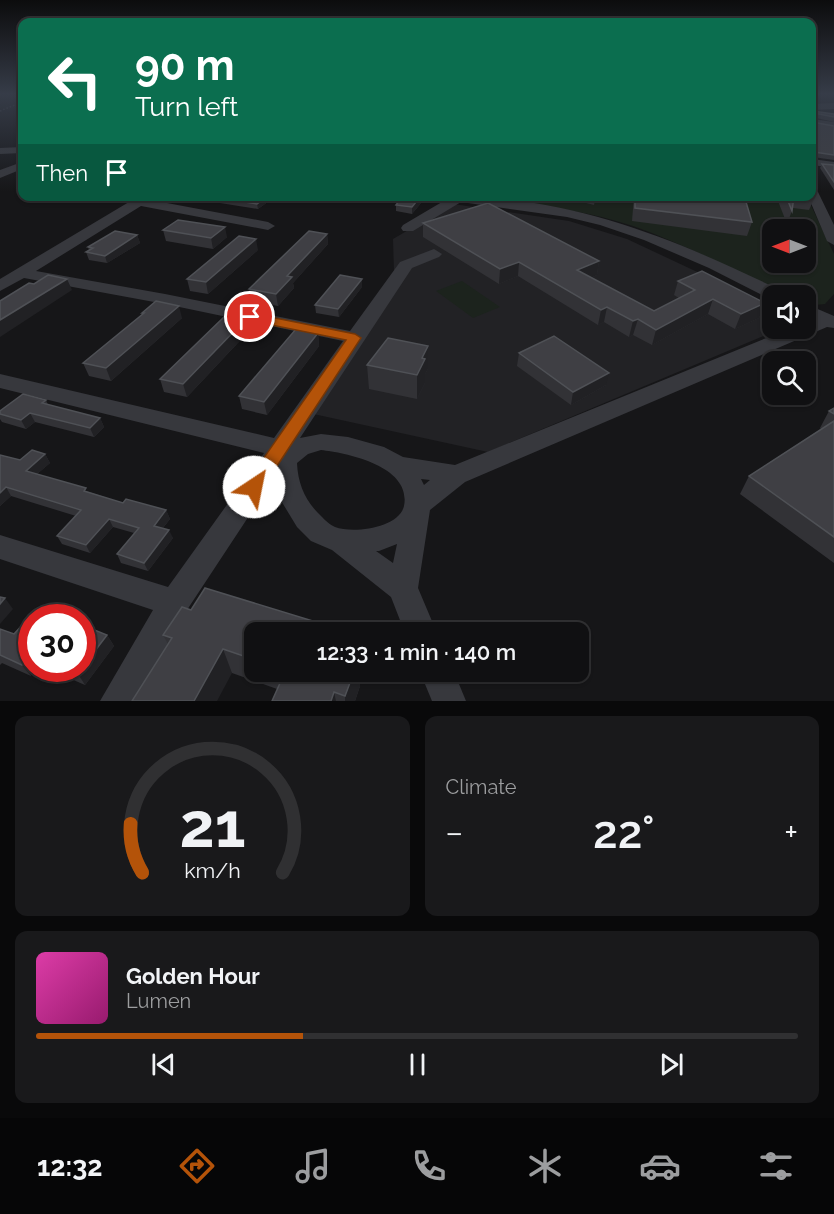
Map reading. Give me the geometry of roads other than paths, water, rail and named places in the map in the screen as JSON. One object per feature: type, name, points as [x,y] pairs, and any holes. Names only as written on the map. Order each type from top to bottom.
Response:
[{"type":"street","points":[[0,151],[18,150]]},
{"type":"street","points":[[816,163],[834,165]]},
{"type":"street","points":[[0,174],[18,168]]},
{"type":"street","points":[[816,198],[830,221],[834,241]]},
{"type":"street","points":[[0,285],[141,201]]},
{"type":"street","points":[[151,201],[183,210],[268,226]]},
{"type":"street","points":[[408,228],[448,201]]},
{"type":"street","points":[[482,201],[553,211],[604,222],[656,239],[762,289]]},
{"type":"street","points":[[177,224],[183,210]]},
{"type":"street","points":[[117,701],[174,603],[406,265],[434,254]]},
{"type":"street","points":[[21,273],[165,299],[355,338]]},
{"type":"street","points":[[816,314],[831,321]]},
{"type":"street","points":[[280,448],[284,477],[299,511],[319,532],[341,541],[375,540],[408,523],[417,507],[456,475],[831,321]]},
{"type":"street","points":[[0,381],[280,448],[321,442],[369,451],[400,466],[456,475]]},
{"type":"street","points":[[284,477],[285,460],[291,453],[300,447],[321,442]]},
{"type":"street","points":[[400,466],[409,476],[417,507],[403,588]]},
{"type":"street","points":[[341,541],[403,588],[417,622]]},
{"type":"street","points":[[0,547],[174,603]]},
{"type":"street","points":[[441,682],[449,701]]}]
